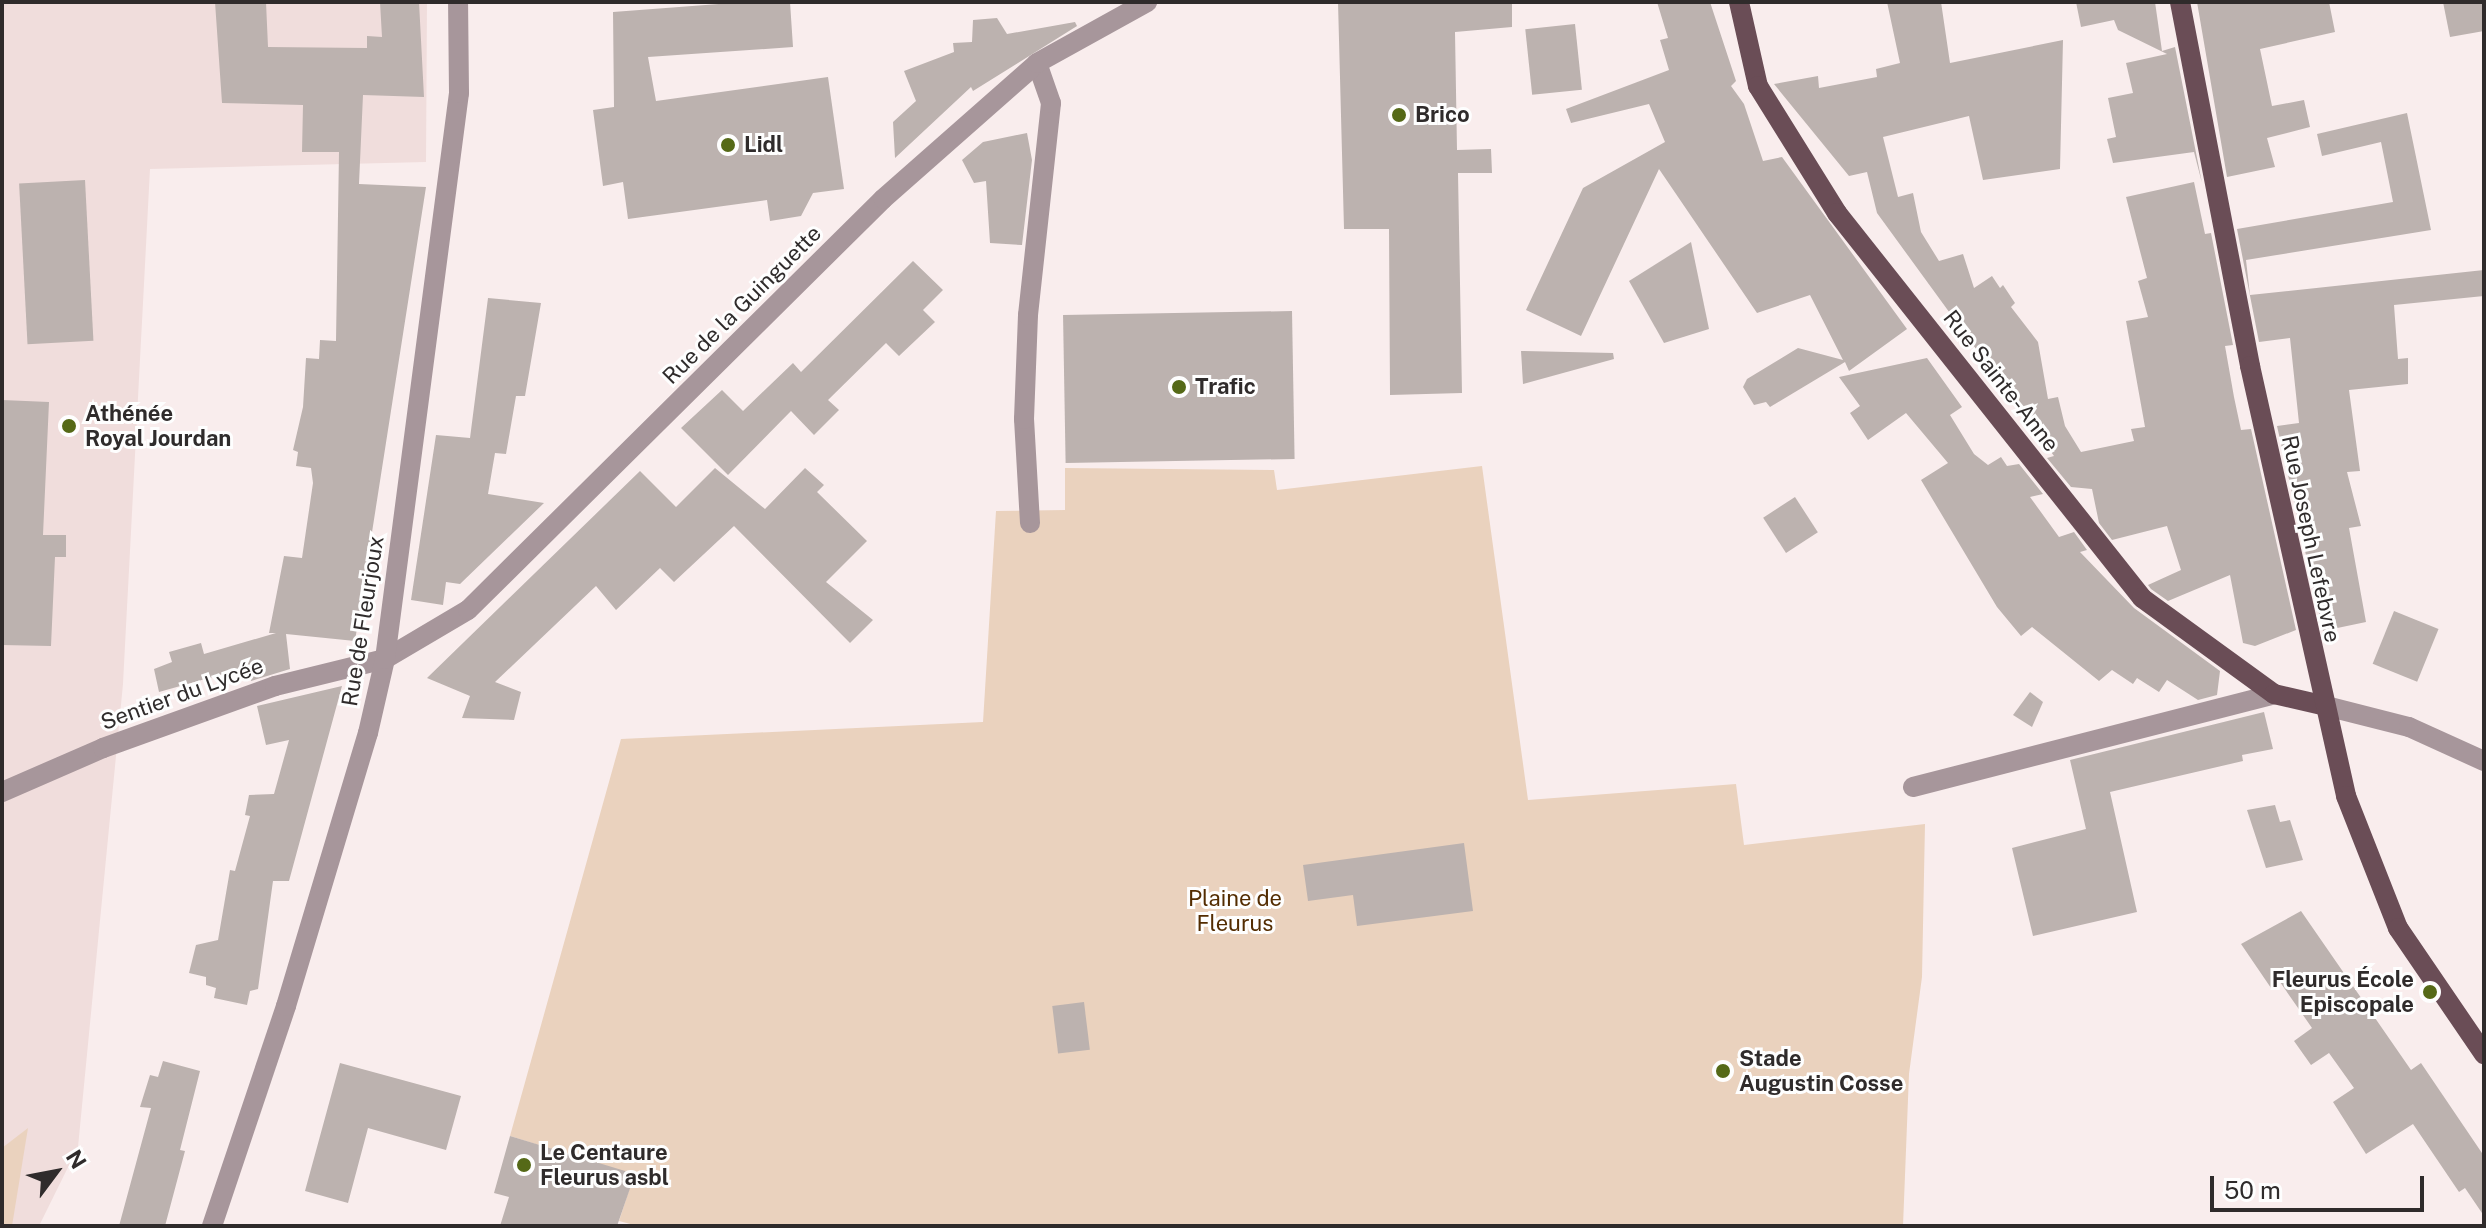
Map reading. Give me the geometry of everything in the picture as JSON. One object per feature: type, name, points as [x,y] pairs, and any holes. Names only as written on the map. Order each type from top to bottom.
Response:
[{"type":"main road","name":"Rue Sainte-Anne","points":[[1739,2],[1758,86],[1837,213],[2142,598],[2274,694],[2322,705]]},
{"type":"main road","name":"Rue Joseph Lefebvre","points":[[2180,2],[2322,705],[2346,796],[2398,928],[2484,1054]]},
{"type":"street","name":"Rue de Fleurjoux","points":[[212,1226],[286,1006],[368,733],[385,659],[459,93],[458,2]]},
{"type":"street","name":"Rue de la Guinguette","points":[[385,659],[468,610],[883,199],[1037,63],[1147,2]]},
{"type":"street","points":[[1030,523],[1024,419],[1028,315],[1051,103],[1037,63]]},
{"type":"street","name":"Sentier du Lycée","points":[[2,792],[103,748],[275,686],[385,659]]},
{"type":"street","points":[[1913,787],[2274,694]]},
{"type":"street","points":[[2322,705],[2409,727],[2484,761]]},
{"type":"shaded area","name":"Athénée Royal Jourdan","points":[[2,2],[427,2],[426,162],[150,169],[123,684],[78,1147],[39,1226],[2,1226]]},
{"type":"green space","name":"Plaine de Fleurus","points":[[1482,466],[1528,800],[1736,784],[1744,845],[1925,824],[1922,977],[1909,1074],[1903,1226],[638,1226],[619,1221],[634,1175],[510,1136],[621,739],[983,722],[996,511],[1065,510],[1065,468],[1274,470],[1277,490]]},
{"type":"green space","points":[[28,1128],[12,1226],[2,1226],[2,1148]]},
{"type":"building","points":[[215,2],[266,2],[268,47],[367,48],[367,36],[382,37],[380,2],[419,2],[424,97],[363,95],[359,184],[426,187],[355,641],[286,634],[290,669],[251,681],[248,667],[159,692],[154,669],[172,662],[169,652],[201,643],[204,654],[276,633],[269,633],[284,556],[302,558],[313,483],[311,468],[296,466],[298,452],[293,450],[303,407],[306,358],[319,359],[320,340],[336,341],[339,152],[302,152],[303,105],[222,103]]},
{"type":"building","name":"Lidl","points":[[745,2],[790,2],[793,47],[648,57],[656,101],[828,77],[844,189],[813,193],[801,216],[770,221],[767,200],[628,219],[623,182],[603,186],[593,110],[614,107],[613,12]]},
{"type":"building","name":"Brico","points":[[1338,2],[1512,2],[1512,27],[1455,32],[1457,150],[1491,149],[1492,173],[1458,173],[1462,393],[1390,395],[1389,229],[1344,229]]},
{"type":"building","points":[[1657,2],[1710,2],[1736,81],[1731,86],[1744,104],[1763,161],[1782,157],[1907,329],[1849,371],[1845,362],[1770,407],[1766,402],[1754,405],[1743,387],[1747,379],[1798,348],[1843,360],[1810,295],[1757,313],[1659,169],[1581,336],[1526,310],[1583,188],[1665,142],[1649,104],[1571,123],[1566,109],[1669,70],[1660,40],[1668,38]]},
{"type":"building","points":[[1887,2],[1941,2],[1950,63],[2063,40],[2060,169],[1983,180],[1969,116],[1883,137],[1898,197],[1913,193],[1921,232],[1939,261],[1963,254],[1974,288],[1992,276],[2000,288],[2003,285],[2015,303],[2011,307],[2038,342],[2048,399],[2058,397],[2065,426],[2081,452],[2134,441],[2131,429],[2145,427],[2126,321],[2148,317],[2138,281],[2147,278],[2126,197],[2194,182],[2205,234],[2211,233],[2233,345],[2225,346],[2241,430],[2251,429],[2296,630],[2255,646],[2243,643],[2230,575],[2168,601],[2151,589],[2148,585],[2181,570],[2167,526],[2112,540],[2099,523],[2092,489],[2071,487],[2047,458],[2054,456],[1877,213],[1867,172],[1849,176],[1774,84],[1818,76],[1819,88],[1877,77],[1876,69],[1900,63]]},
{"type":"building","points":[[2076,2],[2155,2],[2162,51],[2175,47],[2202,183],[2194,152],[2113,163],[2107,139],[2116,137],[2108,98],[2133,93],[2126,63],[2167,54],[2118,30],[2114,20],[2081,27]]},
{"type":"building","points":[[2197,2],[2329,2],[2335,32],[2260,49],[2272,106],[2304,100],[2310,127],[2267,138],[2275,167],[2227,177]]},
{"type":"building","points":[[2443,2],[2484,2],[2484,31],[2450,37]]},
{"type":"building","points":[[997,18],[1007,34],[1075,22],[1077,26],[973,91],[971,87],[895,158],[893,122],[916,101],[904,71],[954,52],[953,43],[972,42],[973,20]]},
{"type":"building","points":[[1575,24],[1582,90],[1532,95],[1525,29]]},
{"type":"building","points":[[2407,113],[2431,230],[2246,260],[2250,295],[2484,270],[2484,296],[2394,305],[2398,359],[2408,358],[2408,384],[2349,390],[2360,471],[2347,472],[2361,526],[2349,528],[2366,622],[2323,631],[2277,426],[2299,423],[2290,338],[2259,342],[2237,229],[2393,202],[2381,142],[2322,156],[2317,134]]},
{"type":"building","points":[[1027,133],[1032,160],[1022,245],[990,243],[986,181],[974,183],[962,160],[983,142]]},
{"type":"building","points":[[85,180],[93,341],[28,344],[19,183]]},
{"type":"building","points":[[1691,242],[1709,329],[1664,343],[1629,281]]},
{"type":"building","points":[[913,261],[943,290],[923,310],[935,322],[899,356],[886,343],[828,400],[839,410],[814,435],[791,411],[728,475],[681,428],[722,390],[743,411],[793,363],[801,372]]},
{"type":"building","points":[[488,298],[541,303],[525,396],[516,396],[506,454],[495,453],[488,494],[544,503],[460,584],[446,582],[443,605],[411,600],[436,435],[470,438]]},
{"type":"building","name":"Trafic","points":[[1292,311],[1295,459],[1066,463],[1063,315]]},
{"type":"building","points":[[1521,351],[1613,353],[1614,359],[1523,384]]},
{"type":"building","points":[[1927,358],[1962,407],[1950,415],[1974,454],[1988,465],[2001,457],[2007,466],[2019,464],[2043,494],[2030,497],[2059,537],[2074,532],[2087,550],[2080,552],[2134,608],[2220,671],[2217,695],[2198,700],[2167,680],[2159,692],[2137,678],[2133,684],[2112,670],[2099,681],[2032,627],[2021,636],[1997,607],[1921,480],[1948,463],[1906,413],[1868,440],[1850,413],[1860,406],[1839,377]]},
{"type":"building","points":[[2,400],[49,402],[43,535],[66,535],[66,557],[55,557],[51,646],[2,645]]},
{"type":"building","points":[[715,468],[765,509],[805,468],[824,485],[817,492],[867,541],[826,582],[873,620],[850,643],[734,526],[674,582],[660,568],[616,610],[596,586],[495,682],[521,692],[514,720],[462,718],[470,696],[427,678],[640,471],[676,507]]},
{"type":"building","points":[[1795,497],[1818,532],[1786,553],[1763,518]]},
{"type":"building","points":[[2394,611],[2439,629],[2417,682],[2373,664]]},
{"type":"building","points":[[342,686],[289,881],[273,881],[258,989],[250,991],[247,1005],[214,998],[216,988],[206,985],[206,977],[189,973],[196,945],[218,940],[230,870],[235,871],[250,816],[245,815],[249,795],[274,794],[289,740],[266,745],[257,706]]},
{"type":"building","points":[[2030,692],[2043,702],[2032,727],[2013,715]]},
{"type":"building","points":[[2264,712],[2273,749],[2242,755],[2243,761],[2110,792],[2137,912],[2033,936],[2012,848],[2086,829],[2070,760]]},
{"type":"building","points":[[2275,805],[2280,822],[2290,820],[2303,860],[2266,868],[2247,810]]},
{"type":"building","points":[[1464,843],[1473,911],[1357,926],[1353,895],[1308,901],[1303,865]]},
{"type":"building","points":[[2301,911],[2411,1070],[2421,1063],[2484,1156],[2484,1216],[2465,1188],[2459,1192],[2413,1124],[2366,1154],[2333,1102],[2354,1088],[2329,1053],[2311,1065],[2294,1041],[2312,1028],[2280,982],[2271,988],[2241,944]]},
{"type":"building","points":[[1084,1002],[1090,1050],[1058,1054],[1052,1006]]},
{"type":"building","points":[[163,1061],[200,1071],[180,1150],[185,1151],[165,1226],[119,1226],[151,1108],[140,1107],[150,1075],[158,1077]]},
{"type":"building","points":[[340,1063],[461,1096],[446,1150],[368,1128],[348,1203],[305,1191]]},
{"type":"building","points":[[510,1136],[635,1174],[617,1226],[500,1226],[509,1197],[494,1193]]},
{"type":"place","name":"Brico","points":[[1399,115]]},
{"type":"place","name":"Lidl","points":[[728,145]]},
{"type":"place","name":"Trafic","points":[[1179,387]]},
{"type":"place","name":"Athénée Royal Jourdan","points":[[69,426]]},
{"type":"place","name":"Fleurus École Episcopale","points":[[2430,992]]},
{"type":"place","name":"Stade Augustin Cosse","points":[[1723,1071]]},
{"type":"place","name":"Le Centaure Fleurus asbl","points":[[524,1165]]}]
